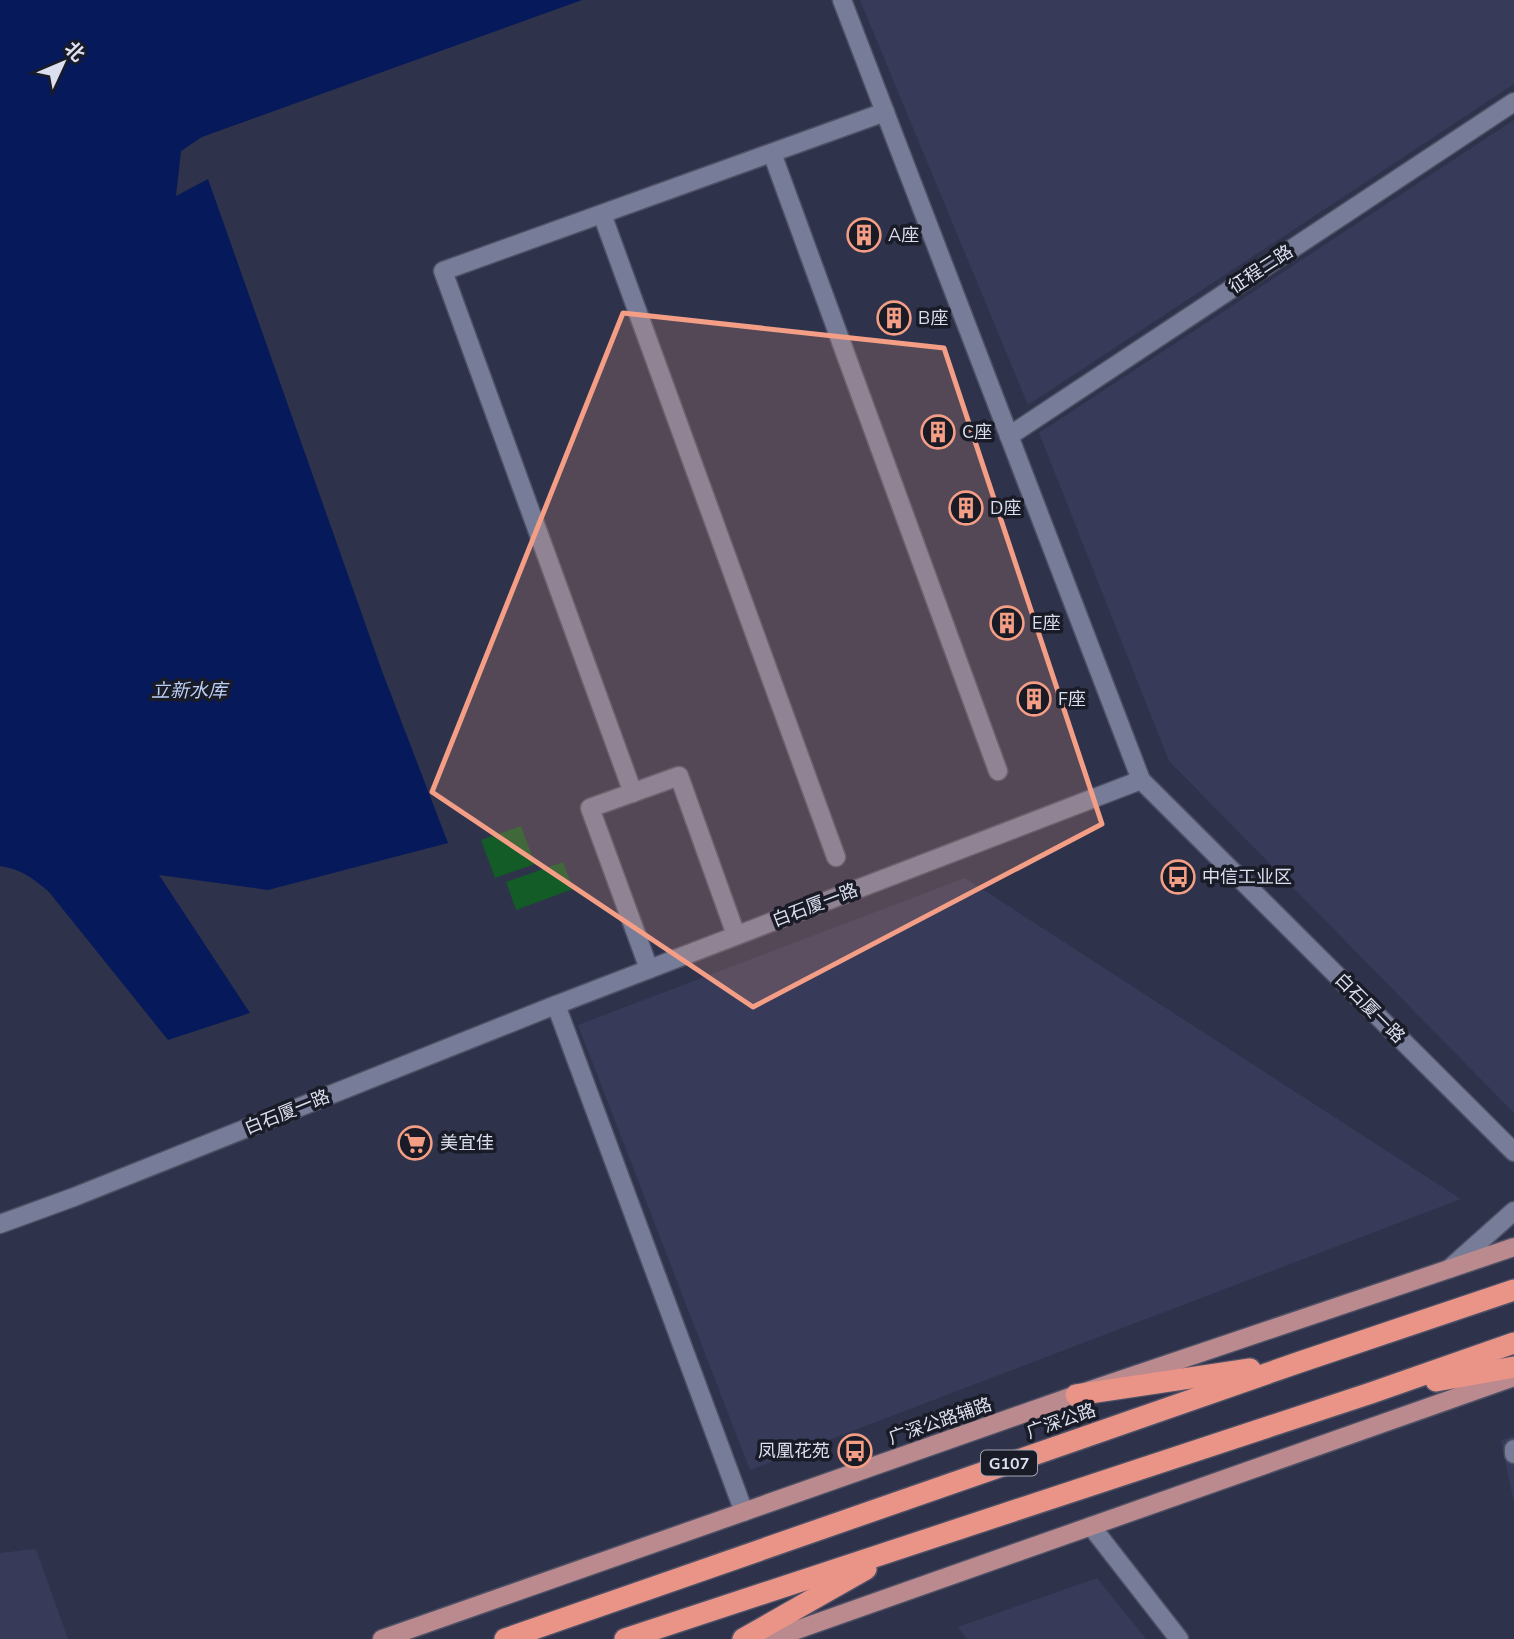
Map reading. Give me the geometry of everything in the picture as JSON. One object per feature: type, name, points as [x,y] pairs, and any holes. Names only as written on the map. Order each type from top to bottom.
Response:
[{"type":"highway","name":"广深公路","points":[[505,1639],[1514,1290]]},
{"type":"highway","points":[[625,1639],[1371,1393],[1514,1343]]},
{"type":"highway","points":[[1076,1395],[1300,1362]]},
{"type":"highway","points":[[1371,1393],[1514,1367]]},
{"type":"highway","points":[[743,1639],[906,1546]]},
{"type":"main road","name":"广深公路辅路","points":[[382,1639],[1076,1395],[1514,1247]]},
{"type":"main road","points":[[771,1639],[1514,1377]]},
{"type":"street","points":[[842,0],[1141,780]]},
{"type":"street","name":"征程二路","points":[[1009,436],[1514,103]]},
{"type":"street","points":[[633,793],[443,271],[885,112]]},
{"type":"street","points":[[772,153],[998,771]]},
{"type":"street","points":[[602,214],[836,857]]},
{"type":"street","points":[[649,969],[590,808],[679,776],[736,935]]},
{"type":"street","name":"白石厦一路","points":[[0,1224],[556,1005],[1141,780],[1514,1152]]},
{"type":"street","points":[[556,1005],[744,1512]]},
{"type":"street","points":[[1449,1269],[1514,1211]]},
{"type":"street","points":[[1091,1526],[1179,1639]]},
{"type":"highlighted area","points":[[623,313],[944,348],[1102,824],[753,1007],[432,792]]},
{"type":"shaded area","points":[[860,0],[1514,0],[1514,84],[1028,405]]},
{"type":"shaded area","points":[[1514,120],[1514,1113],[1169,761],[1039,433]]},
{"type":"shaded area","points":[[965,878],[1461,1199],[750,1470],[578,1025]]},
{"type":"shaded area","points":[[1514,1436],[1514,1503],[1501,1440]]},
{"type":"shaded area","points":[[36,1549],[68,1639],[0,1639],[0,1553]]},
{"type":"shaded area","points":[[1097,1578],[1146,1639],[967,1639],[958,1627]]},
{"type":"green space","points":[[521,826],[535,864],[495,878],[481,840]]},
{"type":"green space","points":[[563,862],[573,889],[516,910],[506,882]]},
{"type":"water","name":"立新水库","points":[[0,0],[582,0],[202,137],[181,151],[176,196],[208,179],[382,671],[448,843],[268,890],[159,875],[250,1013],[168,1040],[49,892],[27,875],[0,866]]},
{"type":"place","name":"A座","points":[[864,235]]},
{"type":"place","name":"B座","points":[[894,318]]},
{"type":"place","name":"C座","points":[[938,432]]},
{"type":"place","name":"D座","points":[[966,508]]},
{"type":"place","name":"E座","points":[[1007,623]]},
{"type":"place","name":"F座","points":[[1034,699]]},
{"type":"place","name":"中信工业区","points":[[1178,877]]},
{"type":"place","name":"美宜佳","points":[[415,1143]]},
{"type":"place","name":"凤凰花苑","points":[[855,1451]]}]
